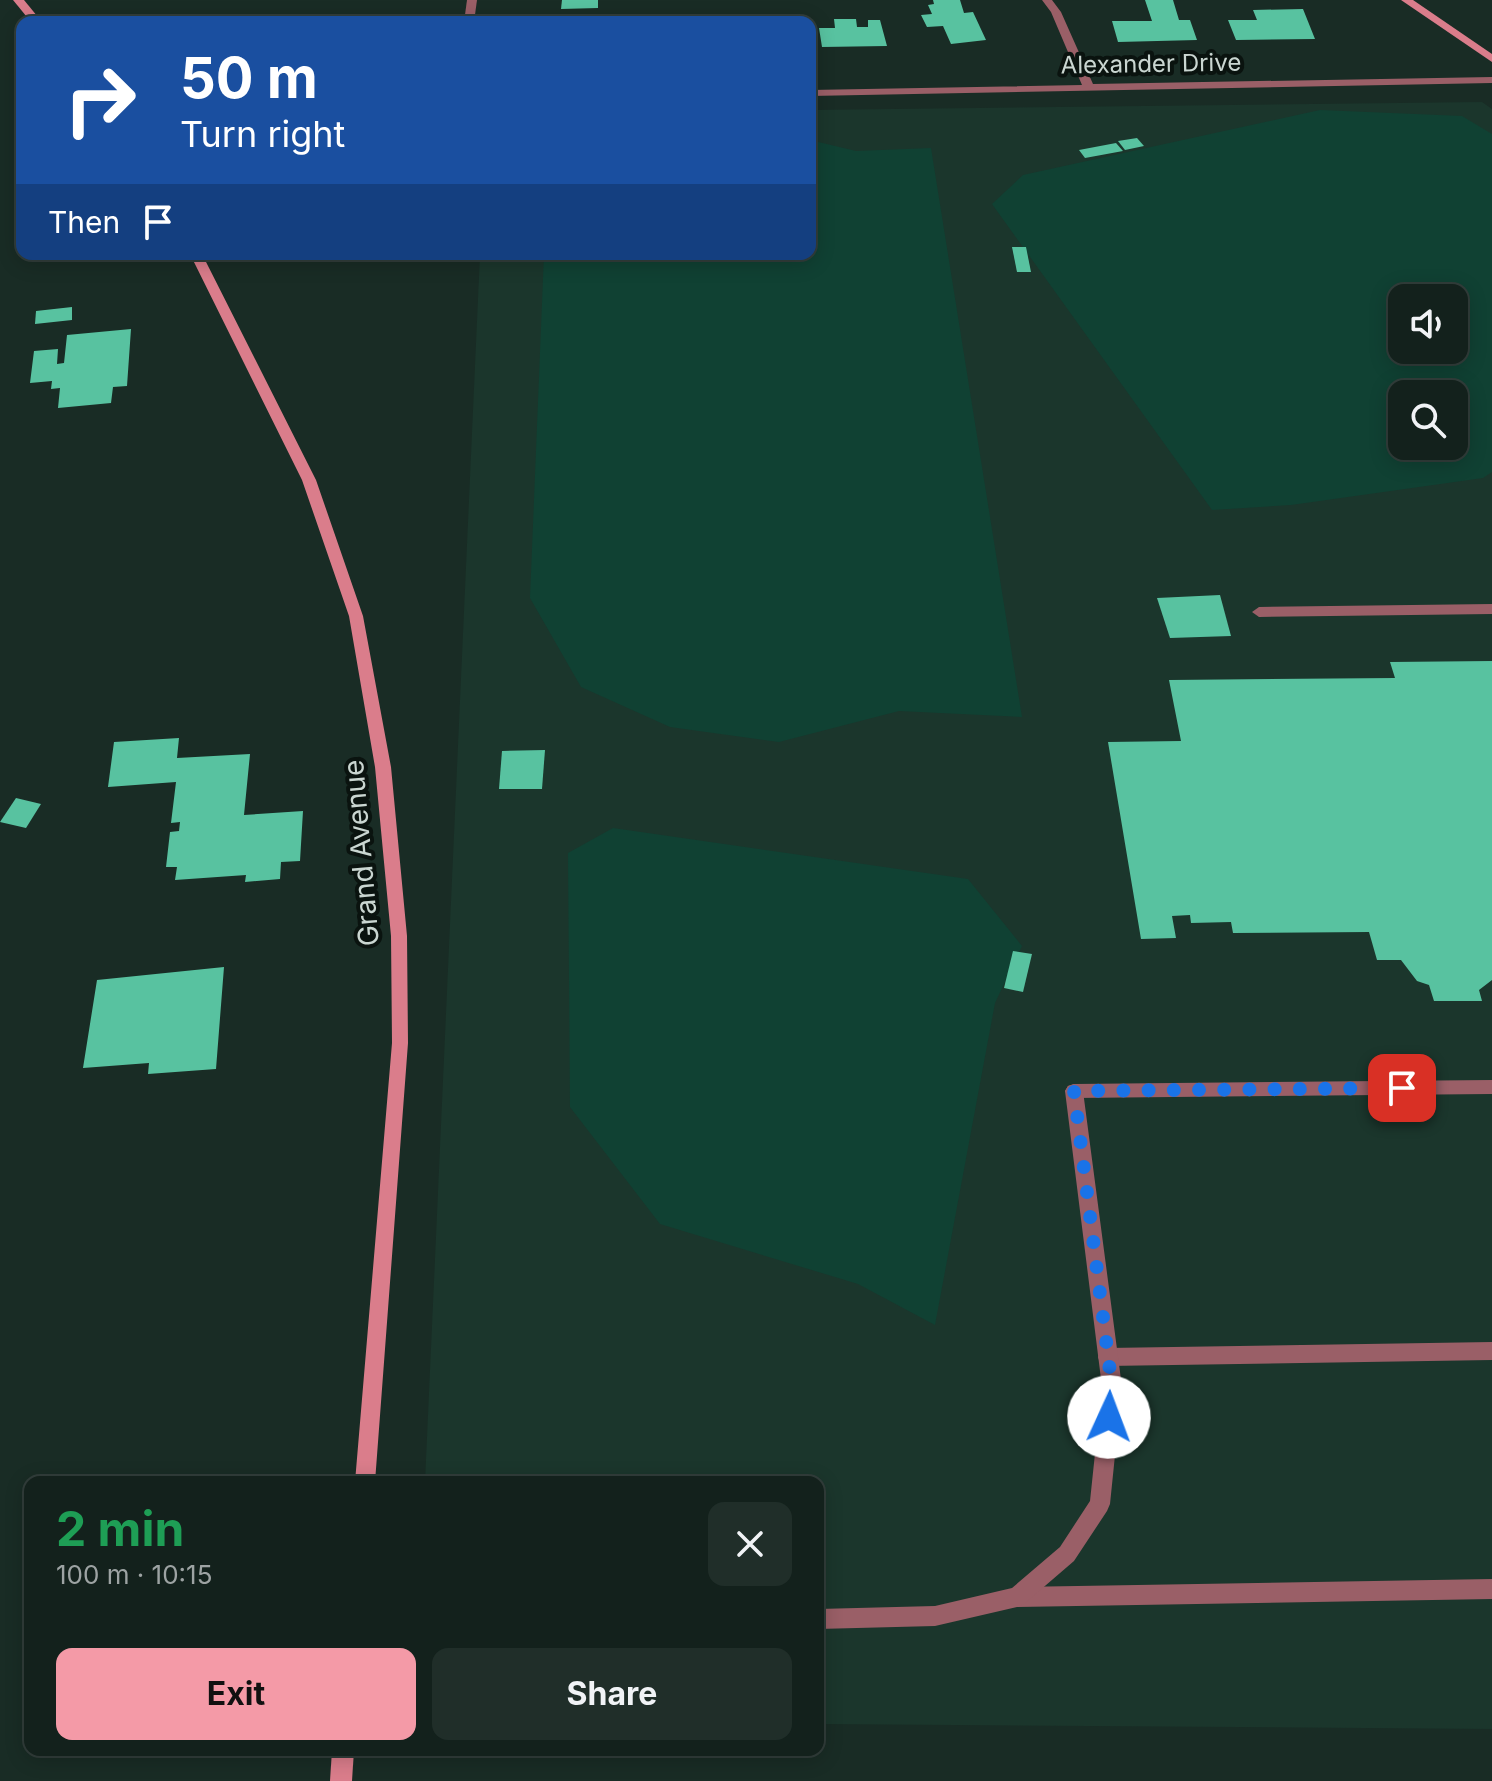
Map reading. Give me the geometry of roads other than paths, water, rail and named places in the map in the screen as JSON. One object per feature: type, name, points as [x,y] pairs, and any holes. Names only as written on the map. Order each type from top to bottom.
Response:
[{"type":"street","points":[[18,0],[32,16]]},
{"type":"street","points":[[1047,0],[1056,12],[1089,88]]},
{"type":"street","points":[[1406,0],[1492,59]]},
{"type":"street","name":"Alexander Drive","points":[[816,93],[1492,80]]},
{"type":"street","name":"Grand Avenue","points":[[199,260],[309,480],[356,616],[383,767],[399,936],[400,1043],[365,1476]]},
{"type":"street","points":[[1259,612],[1492,609]]},
{"type":"street","points":[[1017,1597],[1067,1554],[1100,1504],[1112,1387],[1074,1091],[1492,1087]]},
{"type":"street","points":[[1107,1357],[1492,1351]]},
{"type":"street","points":[[824,1619],[935,1616],[1017,1597],[1492,1589]]},
{"type":"street","points":[[341,1781],[343,1756]]}]
